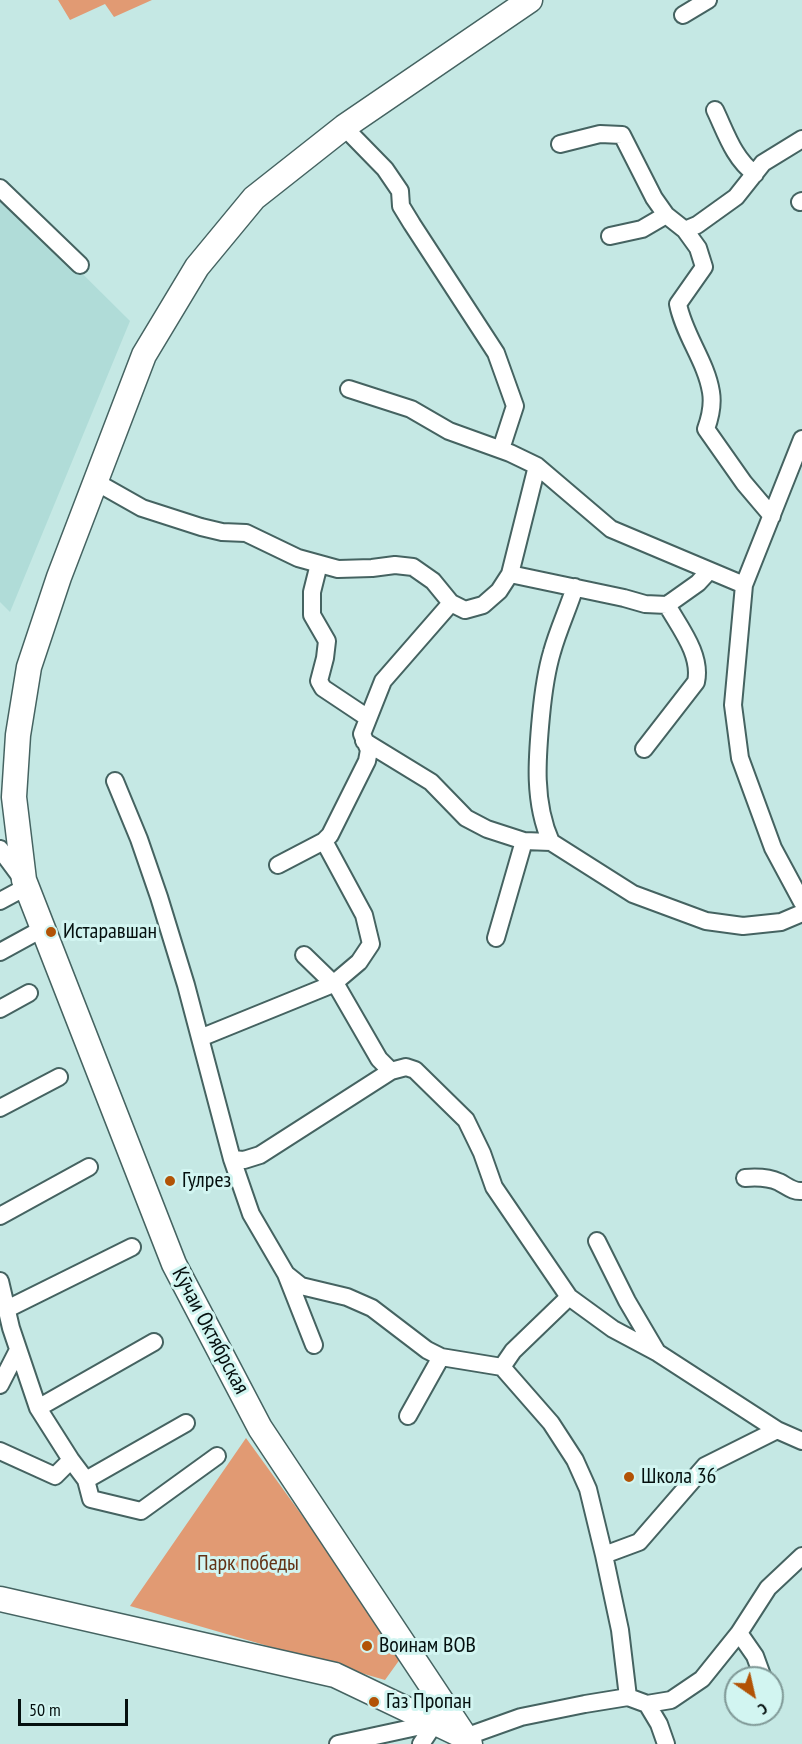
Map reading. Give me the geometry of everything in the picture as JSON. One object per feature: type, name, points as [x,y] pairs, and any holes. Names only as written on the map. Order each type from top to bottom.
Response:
[{"type":"main road","name":"Кӯчаи Октябрская","points":[[468,1741],[260,1428],[174,1264],[25,884],[14,797],[18,735],[29,667],[59,577],[144,355],[197,267],[254,198],[344,127],[530,0]]},
{"type":"main road","points":[[0,1599],[335,1676],[468,1741]]},
{"type":"street","points":[[683,15],[708,0]]},
{"type":"street","points":[[715,110],[738,158],[755,174]]},
{"type":"street","points":[[344,127],[385,169],[400,191],[401,206],[496,353],[515,406],[501,449]]},
{"type":"street","points":[[560,144],[600,134],[622,135],[654,198],[666,215],[685,230],[698,248],[704,267],[678,304],[712,393],[711,414],[706,429],[744,483],[771,516]]},
{"type":"street","points":[[685,230],[698,225],[736,197],[763,163],[802,139]]},
{"type":"street","points":[[0,188],[80,264]]},
{"type":"street","points":[[610,236],[642,230],[666,215]]},
{"type":"street","points":[[349,389],[411,409],[449,431],[501,449],[537,466],[611,528],[744,585]]},
{"type":"street","points":[[802,439],[744,585],[733,705],[740,758],[773,848],[802,902]]},
{"type":"street","points":[[96,482],[142,508],[201,527],[222,532],[246,533],[298,558],[319,564],[338,569],[395,565],[412,567],[434,581],[451,603],[465,610],[483,605],[499,591],[510,574],[537,466]]},
{"type":"street","points":[[319,564],[312,592],[312,615],[327,641],[319,681],[323,688],[368,718]]},
{"type":"street","points":[[510,574],[645,604],[667,605],[698,583],[709,571]]},
{"type":"street","points":[[551,842],[541,814],[537,784],[538,744],[551,653],[575,587]]},
{"type":"street","points":[[278,865],[324,842],[330,835],[367,761],[369,750],[362,734],[383,681],[451,603]]},
{"type":"street","points":[[644,749],[696,682],[699,670],[686,638],[667,605]]},
{"type":"street","points":[[364,741],[431,782],[466,818],[487,830],[524,841],[551,842],[633,894],[706,921],[743,926],[781,922],[802,913]]},
{"type":"street","points":[[115,781],[142,848],[186,985],[232,1159],[251,1214],[285,1275],[314,1345]]},
{"type":"street","points":[[496,938],[524,841]]},
{"type":"street","points":[[200,1038],[333,984],[359,962],[371,944],[364,915],[324,842]]},
{"type":"street","points":[[0,849],[25,884],[0,900]]},
{"type":"street","points":[[0,952],[42,929]]},
{"type":"street","points":[[304,955],[338,988],[379,1059],[391,1071]]},
{"type":"street","points":[[0,1009],[29,993]]},
{"type":"street","points":[[232,1159],[244,1160],[260,1155],[391,1071],[406,1067],[415,1071],[466,1120],[482,1153],[494,1187],[522,1232],[569,1297],[614,1329],[658,1353],[777,1430],[802,1441]]},
{"type":"street","points":[[0,1108],[59,1077]]},
{"type":"street","points":[[0,1216],[89,1167]]},
{"type":"street","points":[[745,1178],[759,1176],[777,1181],[797,1192],[802,1191]]},
{"type":"street","points":[[597,1241],[627,1301],[658,1353]]},
{"type":"street","points":[[7,1309],[132,1247]]},
{"type":"street","points":[[285,1275],[301,1286],[347,1297],[372,1308],[427,1350],[441,1357],[502,1367],[551,1423],[575,1460],[588,1489],[620,1630],[628,1697]]},
{"type":"street","points":[[0,1281],[18,1350],[38,1408],[86,1480],[91,1499],[141,1511],[217,1456]]},
{"type":"street","points":[[502,1367],[513,1351],[569,1297]]},
{"type":"street","points":[[38,1408],[154,1342]]},
{"type":"street","points":[[0,1385],[18,1350]]},
{"type":"street","points":[[408,1416],[441,1357]]},
{"type":"street","points":[[86,1480],[186,1423]]},
{"type":"street","points":[[604,1554],[639,1542],[705,1466],[777,1430]]},
{"type":"street","points":[[0,1451],[55,1476],[71,1460]]},
{"type":"street","points":[[468,1741],[521,1717],[628,1697],[647,1704],[671,1700],[702,1679],[739,1633],[768,1588],[802,1556]]},
{"type":"street","points":[[739,1633],[755,1656],[759,1666]]},
{"type":"street","points":[[647,1704],[659,1724],[666,1744]]},
{"type":"street","points":[[338,1744],[435,1723]]},
{"type":"street","points":[[421,1744],[435,1723]]},
{"type":"shaded area","points":[[0,192],[130,321],[10,612],[0,602]]},
{"type":"green space","points":[[58,0],[152,0],[114,17],[105,4],[70,20]]},
{"type":"green space","name":"Парк победы","points":[[246,1438],[403,1655],[385,1680],[130,1606]]},
{"type":"place","name":"Истаравшан","points":[[51,932]]},
{"type":"place","name":"Гулрез","points":[[170,1181]]},
{"type":"place","name":"Школа 36","points":[[629,1477]]},
{"type":"place","name":"Воинам ВОВ","points":[[367,1646]]},
{"type":"place","name":"Газ Пропан","points":[[374,1702]]}]
